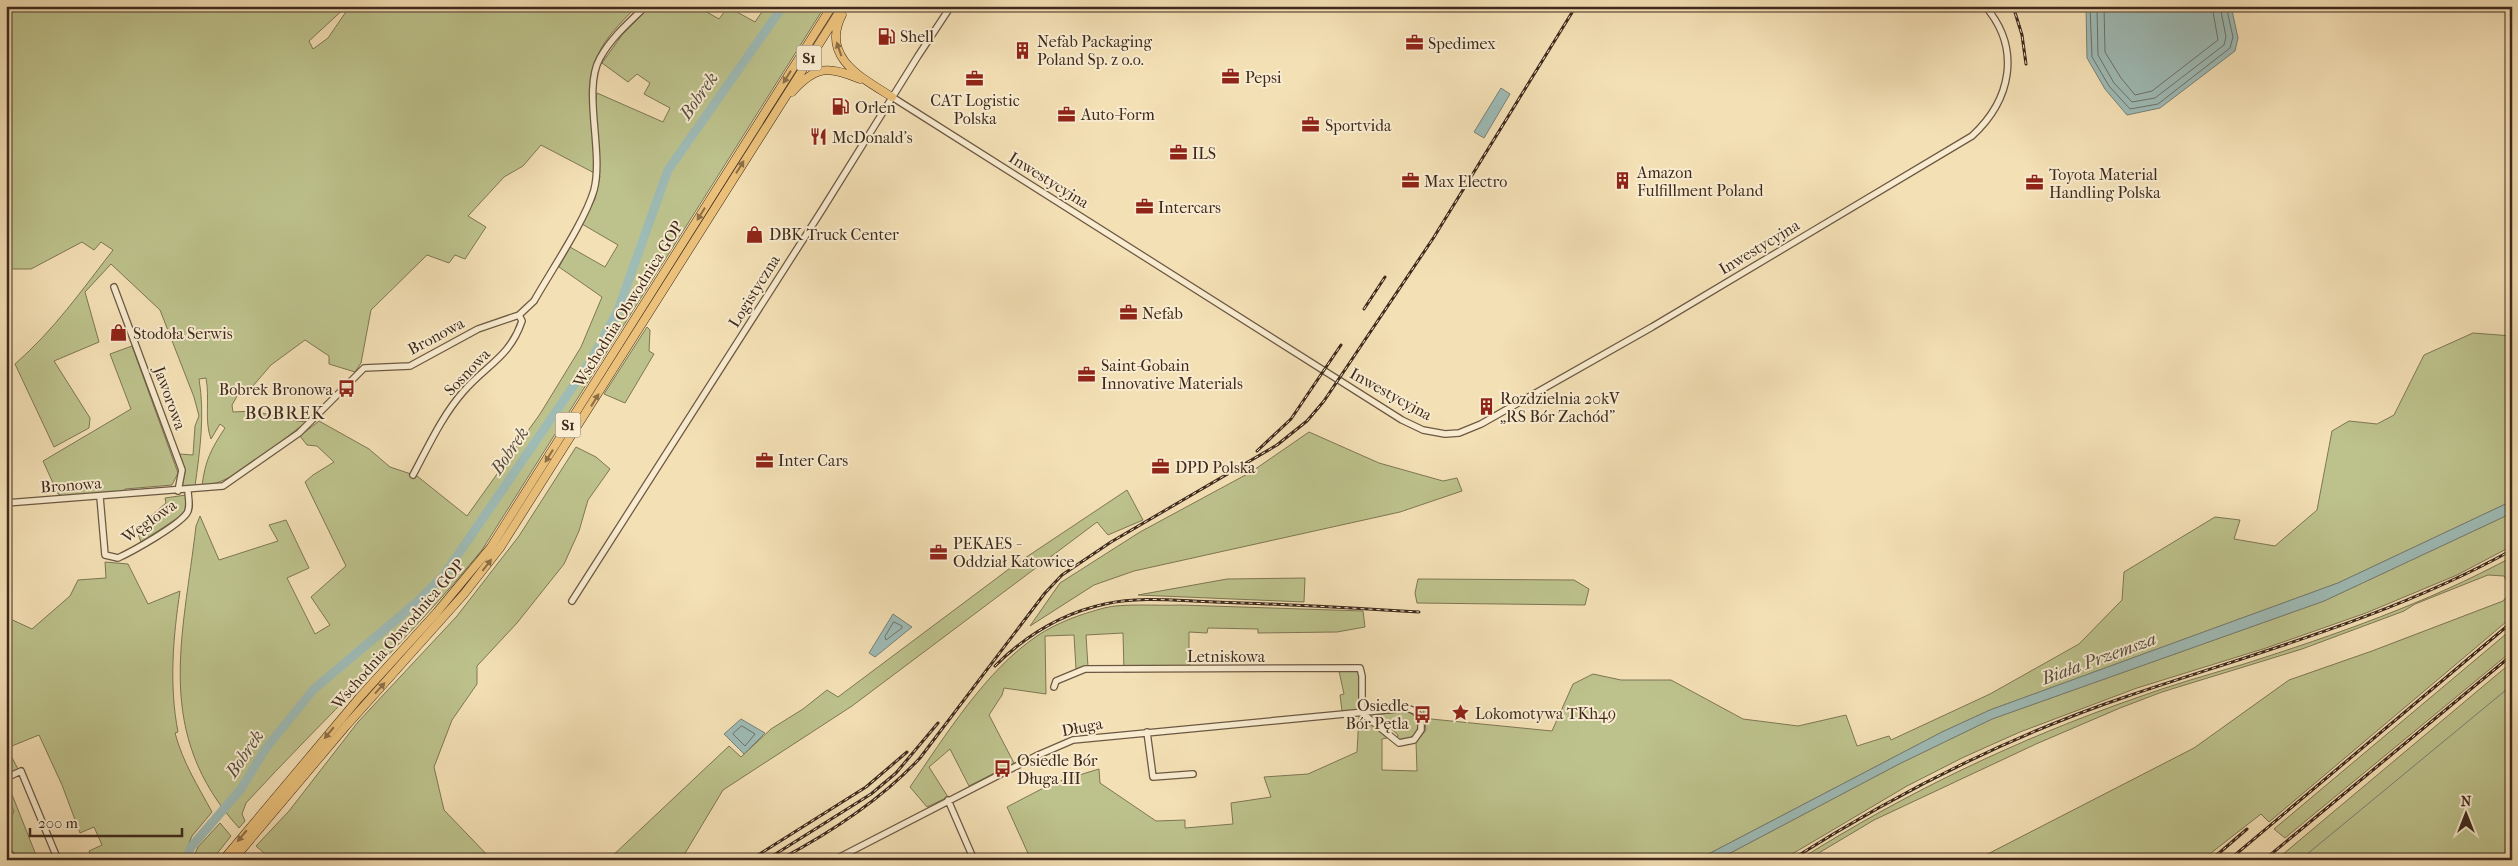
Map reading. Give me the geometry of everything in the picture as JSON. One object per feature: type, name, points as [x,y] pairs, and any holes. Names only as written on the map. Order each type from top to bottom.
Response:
[{"type":"highway","name":"Wschodnia Obwodnica GOP","points":[[233,860],[265,815],[359,698],[437,612],[490,547],[832,6]]},
{"type":"highway","name":"Wschodnia Obwodnica GOP","points":[[222,860],[265,815],[464,594],[500,548],[775,110],[843,6]]},
{"type":"highway","points":[[847,6],[836,32],[840,54],[849,67],[892,97]]},
{"type":"highway","points":[[775,110],[807,75],[820,70],[842,72],[869,82]]},
{"type":"street","name":"Bronowa","points":[[6,503],[217,488],[234,479],[299,433],[364,368],[410,366],[478,330],[519,315],[534,301],[594,191],[596,138],[593,86],[597,67],[604,52],[620,31],[646,6]]},
{"type":"street","name":"Logistyczna","points":[[572,601],[951,6]]},
{"type":"street","name":"Inwestycyjna","points":[[892,97],[1402,420],[1423,430],[1445,434],[1472,428],[1665,320],[1972,136],[1994,112],[2008,75],[2009,64],[2004,42],[1994,18],[1985,6]]},
{"type":"street","name":"Jaworowa","points":[[114,287],[182,470],[178,491]]},
{"type":"street","name":"Sosnowa","points":[[413,475],[446,415],[463,392],[513,343],[522,321],[519,315]]},
{"type":"street","name":"Węglowa","points":[[100,497],[105,555],[111,558],[118,558],[154,538],[185,515],[189,504],[188,490]]},
{"type":"street","name":"Letniskowa","points":[[1054,687],[1056,682],[1064,676],[1085,669],[1360,668],[1362,676],[1362,713]]},
{"type":"street","name":"Długa","points":[[834,860],[948,800],[1065,742],[1083,738],[1406,708],[1415,711],[1422,722],[1418,737],[1406,743],[1394,740],[1362,713]]},
{"type":"street","points":[[1147,732],[1153,777],[1193,774]]},
{"type":"street","points":[[6,778],[21,771],[58,860]]},
{"type":"street","points":[[948,800],[974,860]]},
{"type":"street","points":[[6,848],[14,860]]},
{"type":"green space","points":[[6,6],[347,6],[309,41],[313,49],[328,38],[350,6],[637,6],[614,31],[599,52],[593,76],[594,111],[597,93],[663,122],[670,108],[644,94],[650,83],[637,74],[628,82],[602,63],[622,35],[651,6],[696,6],[719,19],[728,7],[755,22],[766,6],[825,6],[482,550],[425,616],[246,803],[242,814],[245,821],[239,828],[212,792],[194,757],[184,720],[180,684],[181,646],[196,526],[200,516],[219,560],[278,541],[269,525],[286,520],[309,568],[287,578],[315,634],[330,625],[311,597],[346,566],[305,482],[334,462],[317,446],[307,445],[300,436],[319,421],[369,449],[390,467],[417,476],[467,516],[540,414],[581,347],[602,297],[559,267],[570,247],[605,267],[618,245],[582,224],[595,199],[600,176],[541,145],[523,166],[504,177],[468,216],[486,227],[465,259],[455,255],[449,263],[427,255],[371,310],[361,363],[355,372],[329,364],[329,356],[305,340],[271,365],[252,387],[240,391],[232,405],[233,412],[263,413],[307,422],[242,470],[228,478],[202,486],[209,456],[225,428],[220,424],[211,439],[208,425],[206,378],[199,379],[202,419],[195,486],[182,488],[185,472],[179,454],[193,455],[195,426],[199,416],[194,397],[160,310],[111,264],[85,292],[99,342],[54,361],[90,418],[89,428],[54,447],[15,364],[55,324],[113,250],[101,242],[94,250],[82,242],[31,269],[6,269]]},
{"type":"green space","points":[[647,327],[650,330],[649,351],[654,354],[625,403],[604,394]]},
{"type":"green space","points":[[2473,333],[2512,336],[2512,501],[2338,583],[1990,710],[1942,732],[1697,860],[1031,860],[1007,807],[1053,783],[1099,769],[1100,783],[1156,821],[1185,820],[1185,828],[1233,824],[1231,803],[1271,797],[1264,777],[1308,774],[1357,752],[1359,716],[1363,717],[1387,738],[1382,739],[1382,770],[1417,771],[1416,742],[1426,730],[1423,710],[1428,709],[1431,719],[1552,731],[1573,684],[1593,674],[1621,680],[1671,680],[1743,719],[1798,726],[1846,715],[1857,746],[1889,736],[1891,740],[1990,694],[2079,644],[2122,600],[2124,572],[2215,517],[2240,520],[2234,539],[2275,546],[2317,510],[2332,431],[2349,421],[2377,424],[2394,415],[2424,355]]},
{"type":"green space","points":[[132,346],[178,473],[172,485],[125,489],[125,492],[62,496],[58,494],[43,461],[131,409],[110,354]]},
{"type":"green space","points":[[1309,432],[1379,463],[1443,481],[1457,478],[1462,491],[1400,512],[1134,571],[1094,585],[1030,626],[1060,583],[1140,532],[1251,472]]},
{"type":"green space","points":[[576,447],[596,457],[610,469],[588,500],[579,531],[564,564],[517,623],[477,666],[477,684],[452,720],[434,767],[444,810],[492,860],[272,860],[256,846],[289,811],[358,722],[457,616],[519,536]]},
{"type":"green space","points":[[1127,490],[1143,520],[1108,535],[1097,522],[852,706],[723,790],[681,860],[608,860],[729,746],[741,757],[771,729],[803,709],[827,690],[838,697],[1013,566]]},
{"type":"green space","points":[[186,495],[185,513],[141,542],[136,529],[166,503],[165,498]]},
{"type":"green space","points":[[2512,513],[2512,546],[2457,575],[2366,613],[2266,648],[2137,688],[2020,732],[1964,757],[1907,786],[1782,860],[1717,860],[1899,764],[1992,719],[2324,601]]},
{"type":"green space","points":[[2512,557],[2512,590],[2504,576],[2488,575],[2415,604],[2404,611],[2302,649],[2162,692],[2036,744],[1874,820],[1807,860],[1799,860],[1839,835],[1921,790],[2048,731],[2149,693],[2346,630],[2447,589]]},
{"type":"green space","points":[[105,562],[128,564],[148,604],[180,591],[175,626],[173,662],[175,714],[178,732],[175,733],[187,764],[212,812],[192,836],[182,860],[92,860],[89,851],[102,845],[94,827],[80,833],[62,785],[39,735],[7,748],[18,769],[6,776],[6,617],[32,629],[70,596],[78,580],[106,578]]},
{"type":"green space","points":[[1305,578],[1304,602],[1138,595],[1227,579]]},
{"type":"green space","points":[[1418,579],[1574,580],[1589,589],[1585,605],[1417,603],[1415,593]]},
{"type":"green space","points":[[2512,590],[2512,617],[2269,822],[2261,814],[2202,860],[1976,860],[2194,748],[2289,680],[2372,651],[2503,601]]},
{"type":"green space","points":[[1180,605],[1363,611],[1365,627],[1337,632],[1258,633],[1258,629],[1208,628],[1207,633],[1189,632],[1189,671],[1124,672],[1123,633],[1086,635],[1088,667],[1076,669],[1074,635],[1045,636],[1046,694],[1004,688],[1002,695],[989,715],[1014,763],[969,786],[950,749],[929,767],[948,797],[927,807],[910,787],[952,726],[984,685],[1018,650],[1037,636],[1069,619],[1112,606]]},
{"type":"green space","points":[[2512,629],[2512,651],[2285,838],[2274,829]]},
{"type":"green space","points":[[2512,662],[2512,860],[2276,860]]},
{"type":"green space","points":[[1358,670],[1360,672],[1360,710],[1342,711],[1340,695],[1344,694],[1339,671]]},
{"type":"green space","points":[[1407,711],[1416,717],[1419,724],[1415,735],[1405,740],[1397,739],[1398,735],[1378,717],[1375,719],[1373,715]]},
{"type":"green space","points":[[6,782],[38,860],[17,860],[6,845],[6,830],[14,811],[6,796]]},
{"type":"green space","points":[[220,823],[231,836],[212,860],[192,860],[198,847]]},
{"type":"water","points":[[2086,6],[2231,6],[2238,38],[2235,51],[2160,108],[2127,115],[2105,89],[2087,58]]},
{"type":"water","points":[[1501,88],[1510,94],[1484,138],[1474,132]]},
{"type":"water","points":[[2512,501],[2512,513],[2324,601],[1992,719],[1899,764],[1717,860],[1697,860],[1942,732],[1990,710],[2338,583]]},
{"type":"water","points":[[893,614],[912,627],[875,657],[869,653]]},
{"type":"water","points":[[741,719],[765,733],[744,754],[724,734]]},
{"type":"waterway","name":"Bobrek","points":[[186,860],[191,847],[241,789],[266,748],[314,689],[417,602],[444,575],[592,359],[618,310],[668,170],[783,6]]},
{"type":"waterway","points":[[2300,860],[2512,685]]},
{"type":"railway","points":[[779,860],[817,839],[872,802],[920,758],[1045,593],[1062,575],[1111,542],[1277,445],[1307,421],[1324,401],[1434,237],[1576,6]]},
{"type":"railway","points":[[2013,6],[2022,35],[2026,64]]},
{"type":"railway","points":[[1364,309],[1385,277]]},
{"type":"railway","points":[[1257,451],[1291,419],[1341,345]]},
{"type":"railway","points":[[1791,860],[1913,789],[2040,729],[2128,696],[2372,614],[2466,574],[2512,550]]},
{"type":"railway","points":[[995,666],[1019,644],[1060,619],[1089,608],[1132,600],[1174,600],[1419,612]]},
{"type":"railway","points":[[2229,860],[2512,622]]},
{"type":"railway","points":[[2264,860],[2512,655]]},
{"type":"railway","points":[[766,860],[871,794],[896,773],[938,723]]},
{"type":"railway","points":[[750,860],[866,787],[907,752]]},
{"type":"railway","points":[[2211,860],[2247,829]]},
{"type":"place","name":"Shell","points":[[886,36]]},
{"type":"place","name":"Spedimex","points":[[1414,43]]},
{"type":"place","name":"Nefab Packaging Poland Sp. z o.o.","points":[[1023,50]]},
{"type":"place","name":"Pepsi","points":[[1231,77]]},
{"type":"place","name":"CAT Logistic Polska","points":[[975,78]]},
{"type":"place","name":"Orlen","points":[[841,107]]},
{"type":"place","name":"Auto-Form","points":[[1067,114]]},
{"type":"place","name":"Sportvida","points":[[1311,125]]},
{"type":"place","name":"McDonald's","points":[[818,137]]},
{"type":"place","name":"ILS","points":[[1178,153]]},
{"type":"place","name":"Max Electro","points":[[1410,181]]},
{"type":"place","name":"Amazon Fulfillment Poland","points":[[1623,181]]},
{"type":"place","name":"Toyota Material Handling Polska","points":[[2035,183]]},
{"type":"place","name":"Intercars","points":[[1144,207]]},
{"type":"place","name":"DBK Truck Center","points":[[755,234]]},
{"type":"place","name":"Nefab","points":[[1128,313]]},
{"type":"place","name":"Stodoła Serwis","points":[[119,333]]},
{"type":"place","name":"Saint-Gobain Innovative Materials","points":[[1087,374]]},
{"type":"place","name":"Bobrek Bronowa","points":[[347,389]]},
{"type":"place","name":"Rozdzielnia 20kV „RS Bór Zachód”","points":[[1486,407]]},
{"type":"place","name":"Inter Cars","points":[[764,460]]},
{"type":"place","name":"DPD Polska","points":[[1161,467]]},
{"type":"place","name":"PEKAES - Oddział Katowice","points":[[939,552]]},
{"type":"place","name":"Lokomotywa TKh49","points":[[1461,713]]},
{"type":"place","name":"Osiedle Bór Pętla","points":[[1423,714]]},
{"type":"place","name":"Osiedle Bór Długa III","points":[[1003,769]]},
{"type":"district","name":"BOBREK","points":[[285,413]]},
{"type":"water label","name":"Biała Przemsza","points":[[2099,659]]}]
